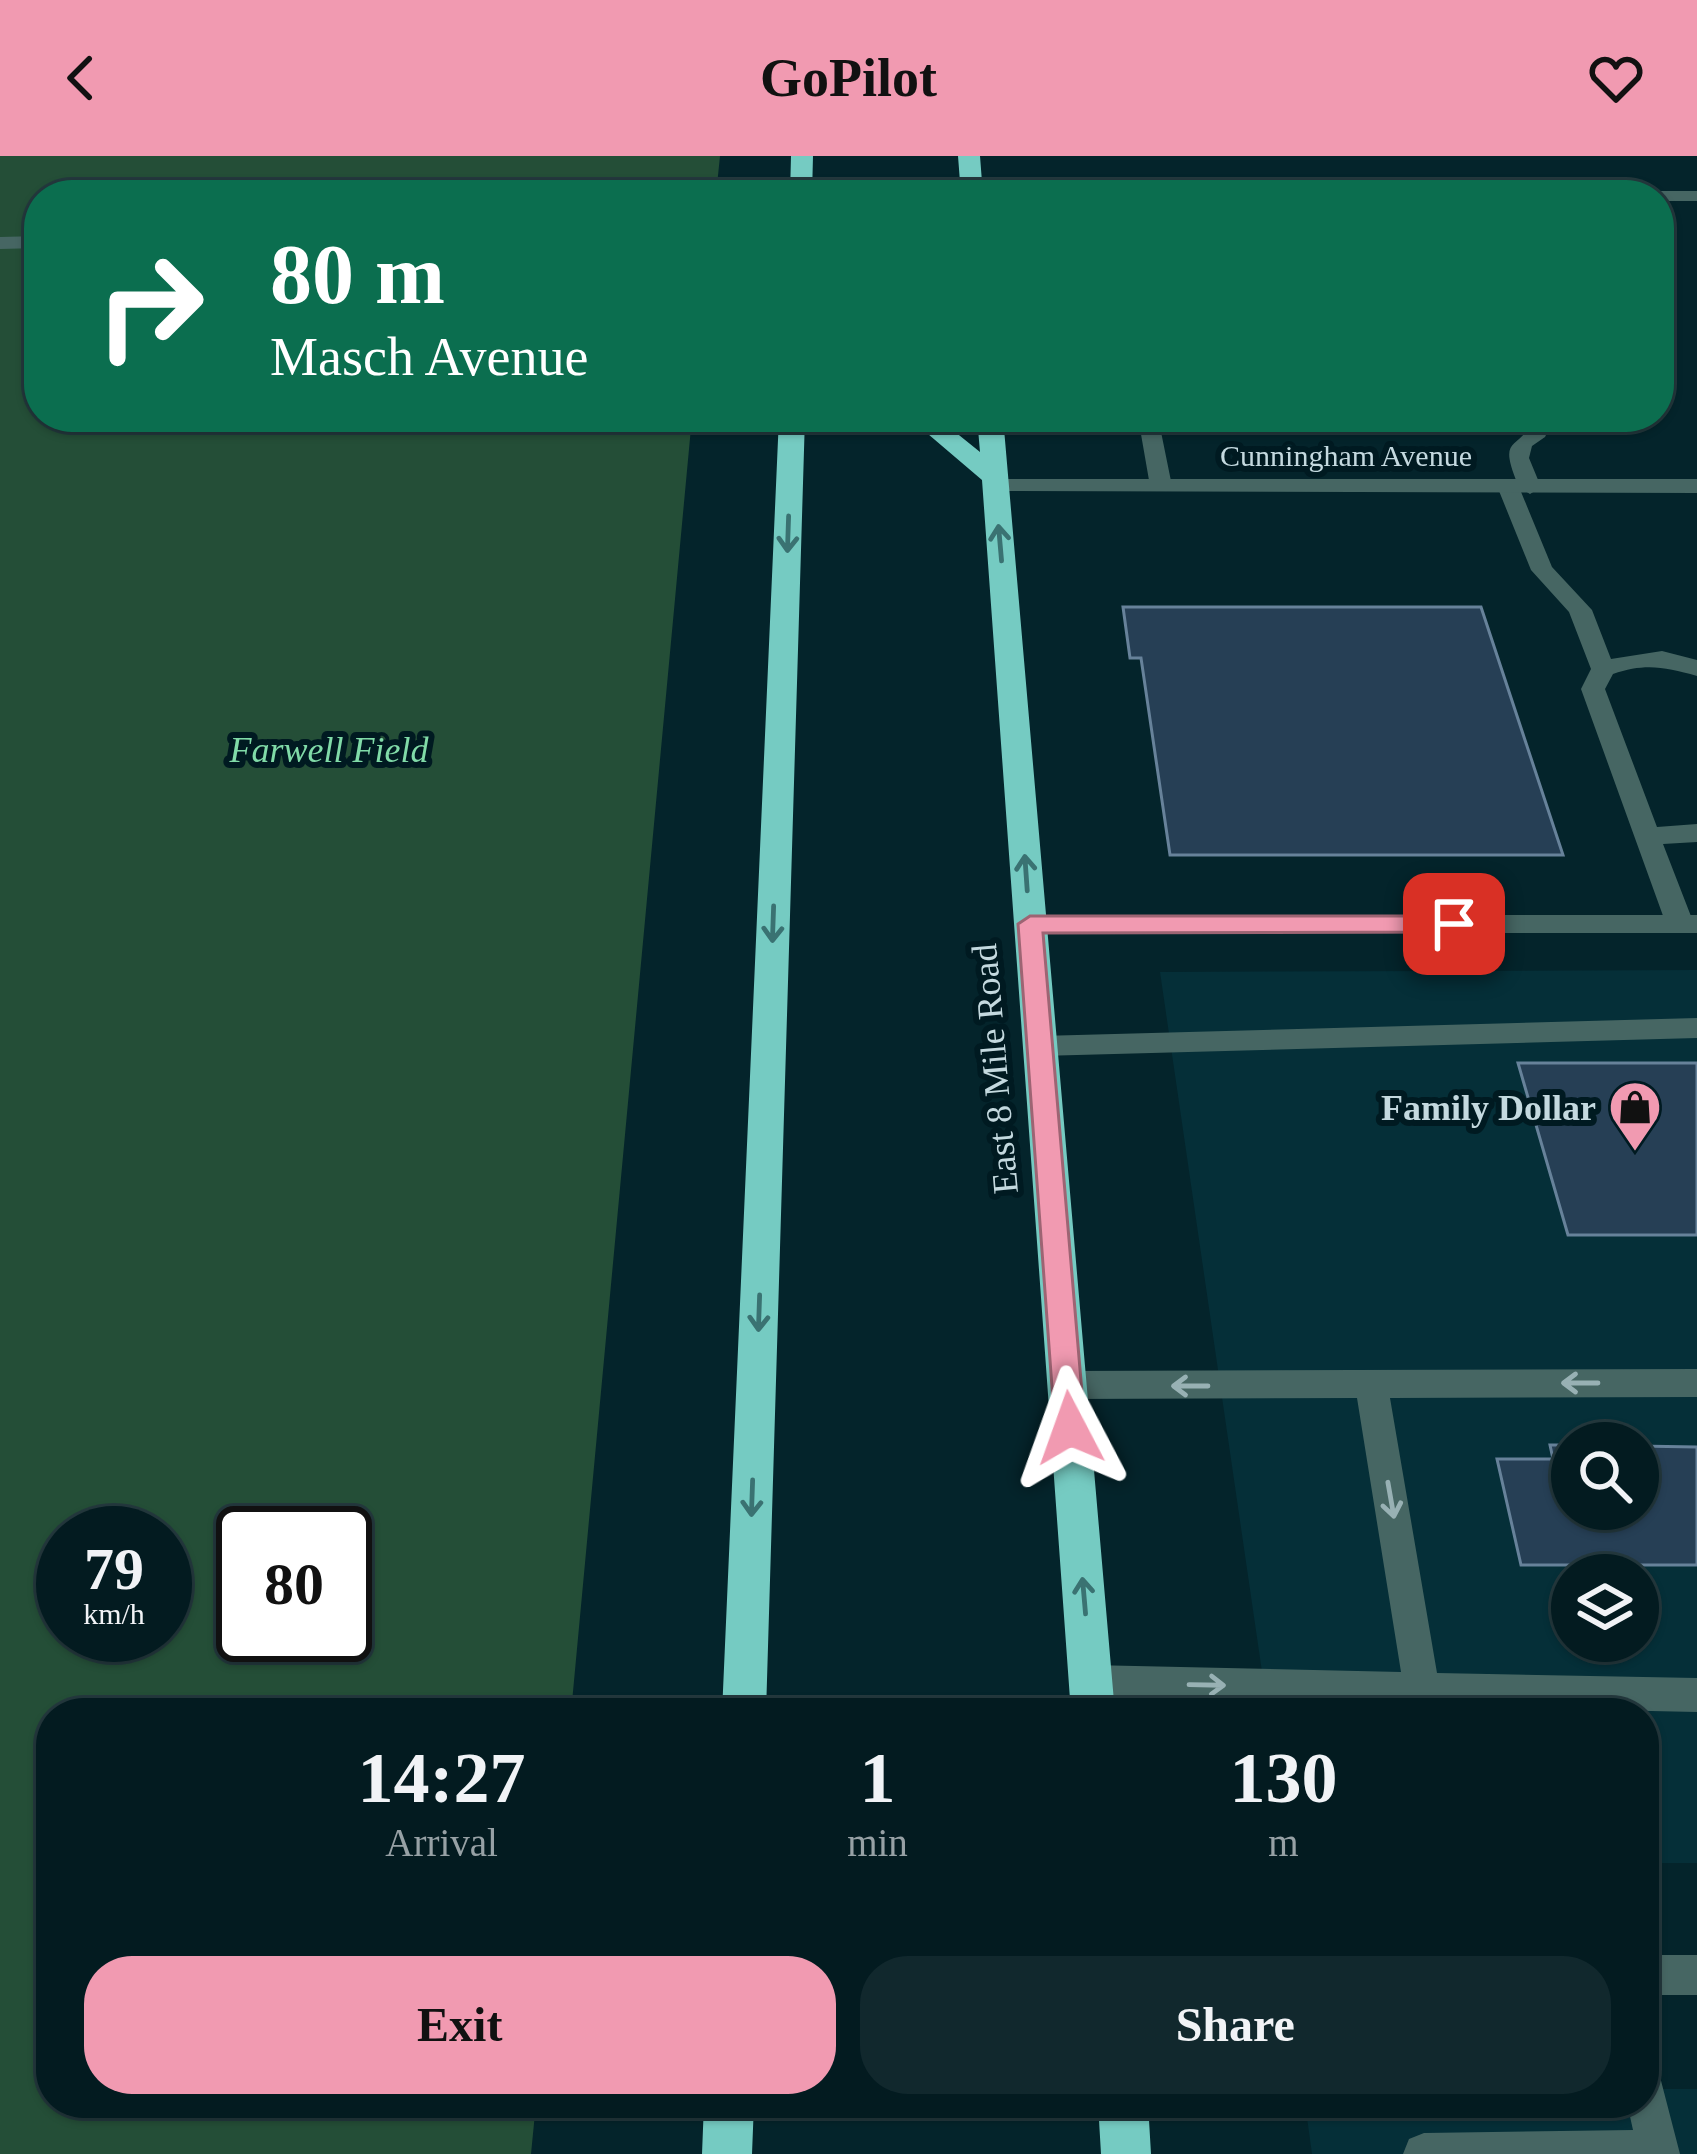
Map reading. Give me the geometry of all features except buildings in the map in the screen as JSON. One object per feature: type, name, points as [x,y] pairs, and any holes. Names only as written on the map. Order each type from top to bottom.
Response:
[{"type":"highway","points":[[745,1698],[791,432]]},
{"type":"highway","points":[[940,432],[995,482]]},
{"type":"highway","name":"East 8 Mile Road","points":[[991,432],[1092,1698]]},
{"type":"highway","points":[[727,2154],[728,2118]]},
{"type":"highway","points":[[1124,2118],[1126,2154]]},
{"type":"street","points":[[1151,432],[1161,486]]},
{"type":"street","points":[[1538,432],[1522,443],[1518,458],[1525,537],[1542,569],[1580,610],[1603,669]]},
{"type":"street","name":"Cunningham Avenue","points":[[995,482],[1697,486]]},
{"type":"street","points":[[1030,924],[1688,924],[1648,836],[1593,689],[1603,669],[1634,659],[1678,658],[1697,669]]},
{"type":"street","points":[[1648,836],[1697,833]]},
{"type":"street","points":[[1040,1046],[1697,1028]]},
{"type":"street","points":[[1067,1385],[1697,1382]]},
{"type":"street","points":[[1371,1385],[1423,1689]]},
{"type":"street","points":[[1092,1698],[1423,1689],[1697,1695]]},
{"type":"street","points":[[1659,1975],[1697,1975]]},
{"type":"street","points":[[1424,2154],[1658,2152],[1651,2118]]},
{"type":"shaded area","points":[[1697,970],[1697,1863],[1659,1863],[1659,1698],[1266,1698],[1160,972]]},
{"type":"shaded area","points":[[1659,2089],[1697,2089],[1697,2154],[1312,2154],[1307,2118],[1659,2118]]},
{"type":"green space","name":"Farwell Field","points":[[0,156],[720,156],[718,180],[24,180],[24,432],[691,432],[572,1698],[36,1698],[36,2118],[535,2118],[531,2154],[0,2154]]},
{"type":"place","name":"Family Dollar","points":[[1635,1153]]},
{"type":"route","points":[[1070,1428],[1030,924],[1454,924]]}]
